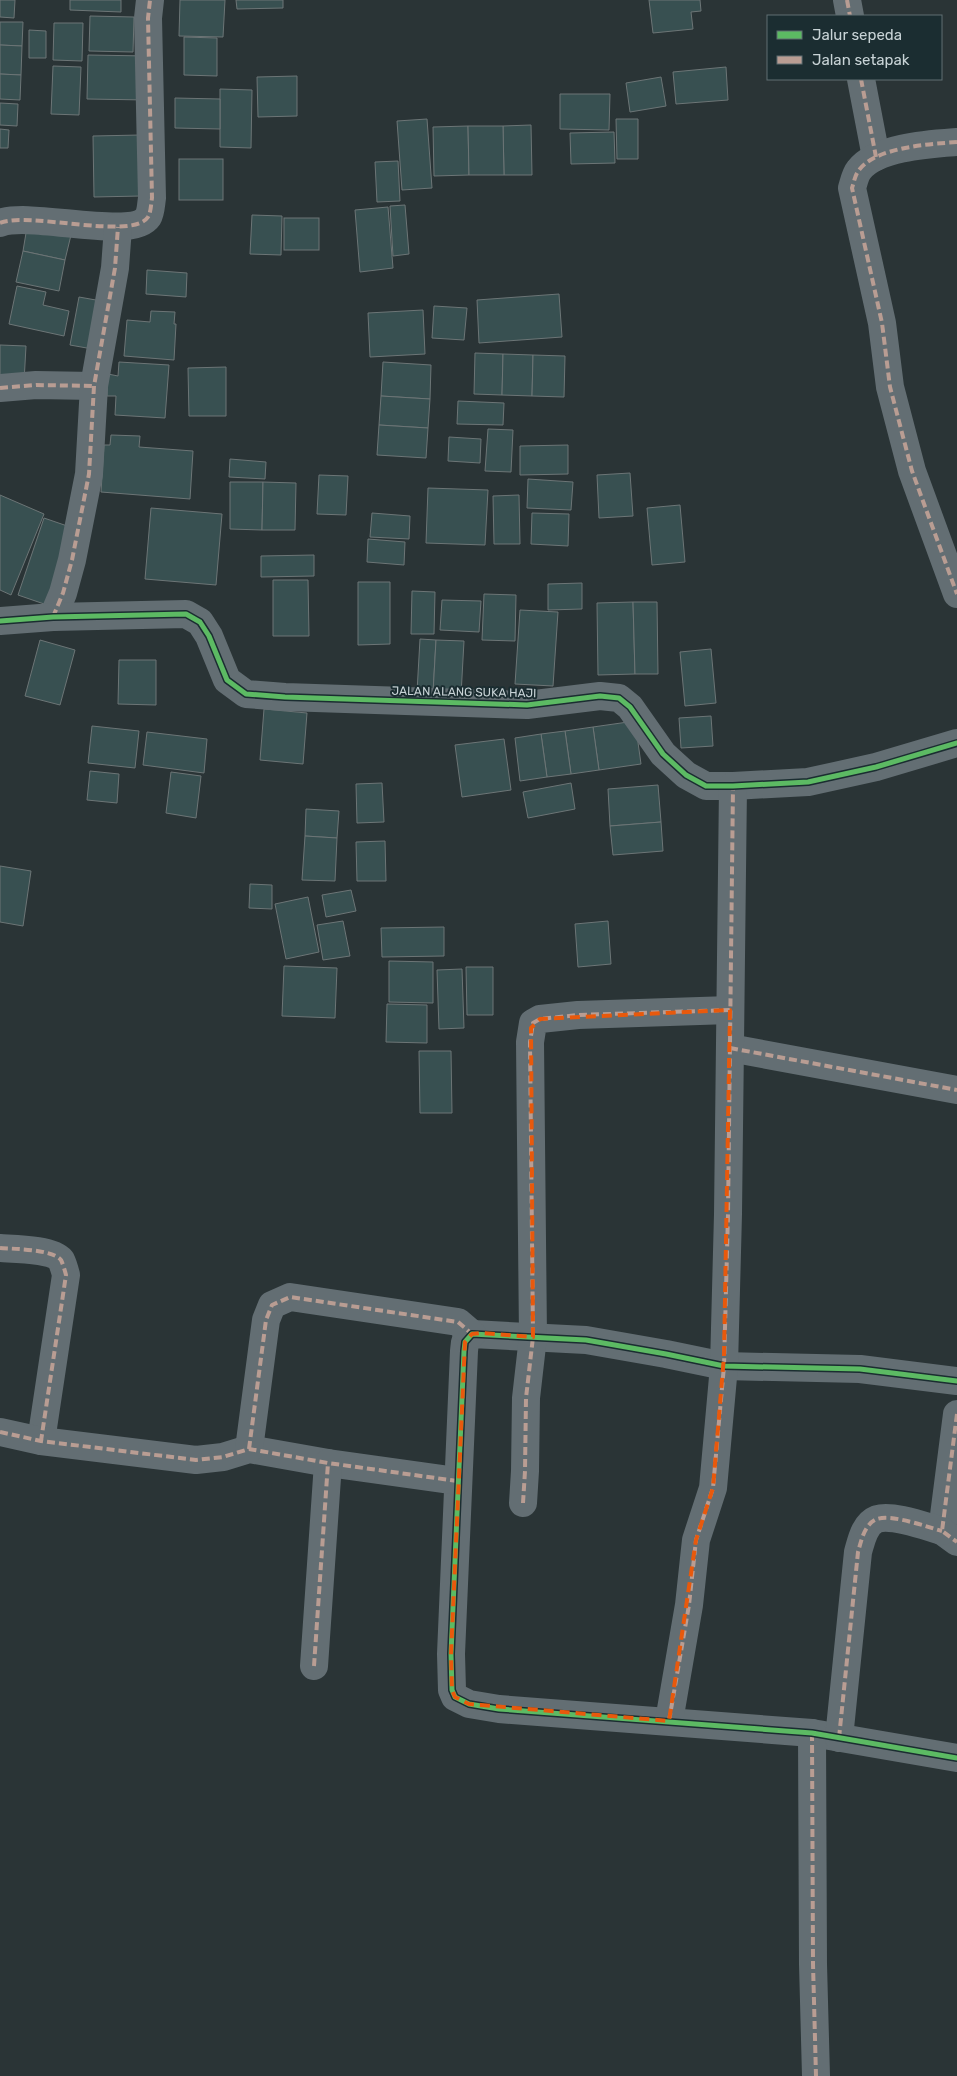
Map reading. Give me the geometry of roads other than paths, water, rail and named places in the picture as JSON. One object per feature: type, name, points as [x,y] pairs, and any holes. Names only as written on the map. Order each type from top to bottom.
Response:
[{"type":"street","points":[[0,223],[18,220],[118,227],[140,223],[148,217],[150,209],[148,18],[150,0]]},
{"type":"street","points":[[847,0],[850,15]]},
{"type":"street","points":[[861,80],[876,157]]},
{"type":"street","points":[[957,142],[913,145],[876,157],[858,170],[852,188],[882,323],[893,396],[912,471],[957,594]]},
{"type":"street","points":[[52,617],[63,593],[72,560],[89,474],[94,386],[114,268],[118,227]]},
{"type":"street","points":[[0,388],[36,385],[94,386]]},
{"type":"street","name":"JALAN ALANG SUKA HAJI","points":[[0,621],[52,617],[186,614],[200,622],[209,636],[227,680],[246,694],[528,705],[600,696],[619,698],[630,707],[663,754],[686,775],[706,786],[808,782],[876,767],[957,743]]},
{"type":"street","points":[[669,1721],[689,1605],[696,1540],[713,1488],[724,1366],[733,786]]},
{"type":"street","points":[[523,1503],[526,1471],[526,1398],[533,1337],[530,1042],[533,1023],[540,1019],[578,1015],[730,1010]]},
{"type":"street","points":[[730,1048],[957,1090]]},
{"type":"street","points":[[0,1248],[30,1250],[51,1254],[60,1260],[66,1275],[41,1441]]},
{"type":"street","points":[[249,1449],[266,1320],[272,1305],[290,1297],[458,1322],[472,1334],[586,1340],[724,1366],[860,1369],[957,1380]]},
{"type":"street","points":[[472,1334],[464,1342],[451,1654],[452,1690],[455,1697],[469,1704],[498,1709],[812,1733],[957,1758]]},
{"type":"street","points":[[839,1738],[858,1552],[862,1535],[868,1526],[877,1520],[903,1520],[950,1537],[957,1414]]},
{"type":"street","points":[[0,1432],[41,1441],[196,1460],[223,1457],[249,1449],[328,1463],[458,1481]]},
{"type":"street","points":[[314,1666],[328,1463]]},
{"type":"street","points":[[812,1733],[812,1954],[816,2076]]}]
